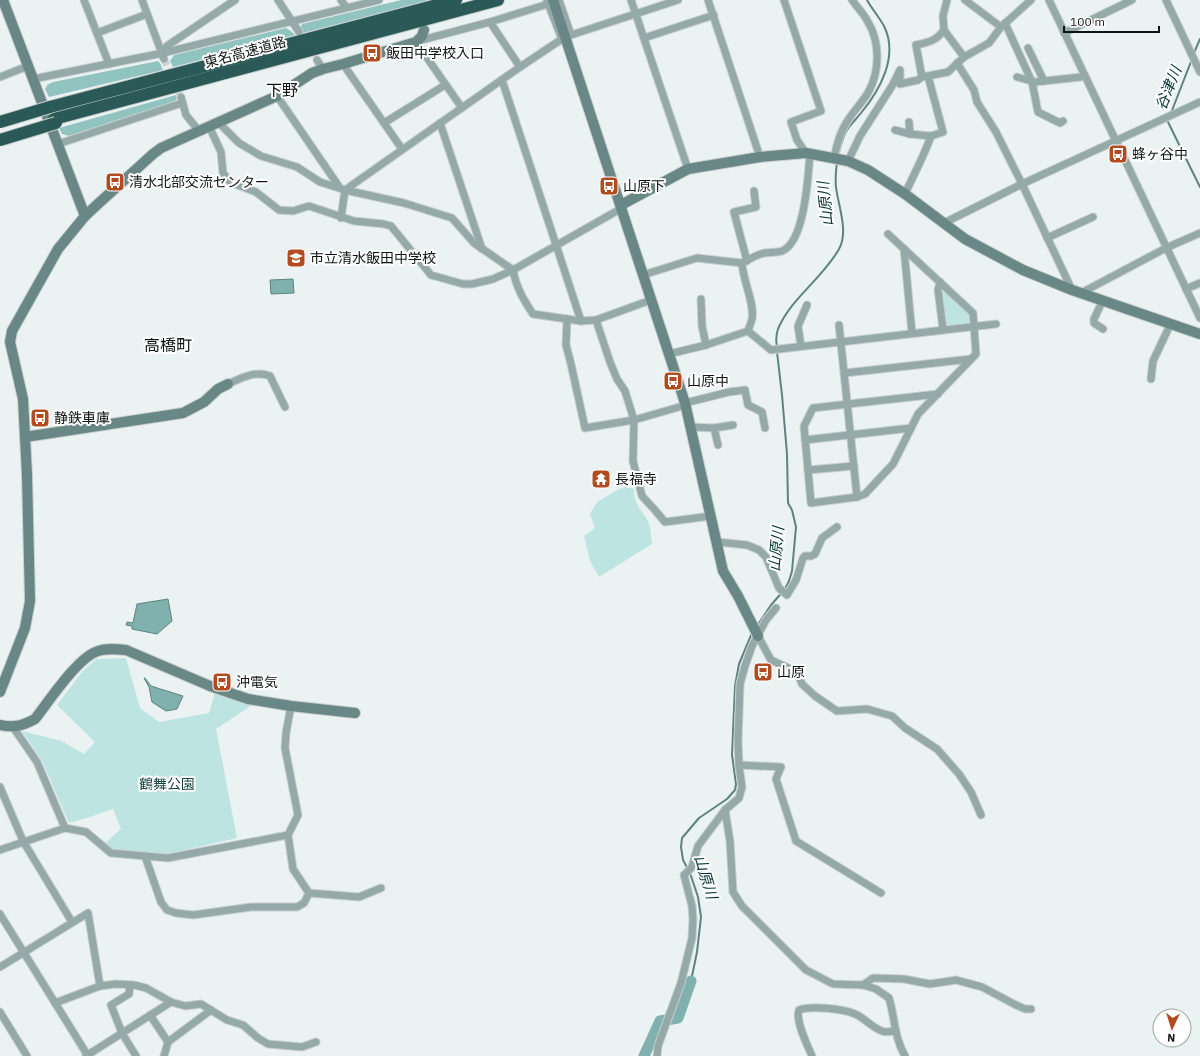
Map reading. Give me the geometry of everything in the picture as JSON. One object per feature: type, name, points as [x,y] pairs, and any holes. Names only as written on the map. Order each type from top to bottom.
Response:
[{"type":"highway","name":"東名高速道路","points":[[0,122],[50,106],[456,0]]},
{"type":"highway","name":"東名高速道路","points":[[0,135],[498,0]]},
{"type":"highway","points":[[0,140],[55,121]]},
{"type":"street","points":[[3,0],[3,12],[28,66],[86,216]]},
{"type":"street","points":[[84,0],[109,64]]},
{"type":"street","points":[[142,0],[163,56]]},
{"type":"street","points":[[163,56],[167,46],[235,0]]},
{"type":"street","points":[[278,0],[300,32]]},
{"type":"street","points":[[342,0],[346,7]]},
{"type":"street","points":[[33,79],[109,64],[163,56],[346,7],[379,0]]},
{"type":"street","points":[[559,0],[566,37]]},
{"type":"street","points":[[631,0],[688,169]]},
{"type":"street","points":[[343,189],[566,37],[678,0]]},
{"type":"street","points":[[708,0],[760,158]]},
{"type":"street","points":[[644,275],[697,258],[744,262],[762,253],[781,252],[788,248],[795,237],[806,202],[808,154],[797,140],[791,122],[821,111],[784,0]]},
{"type":"street","points":[[834,159],[843,129],[869,91],[875,76],[877,63],[874,35],[868,23],[852,0]]},
{"type":"street","points":[[947,0],[943,16],[944,30],[964,57]]},
{"type":"street","points":[[965,0],[1003,25],[1032,82],[1038,112],[1060,123],[1063,121]]},
{"type":"street","points":[[848,162],[860,136],[892,86],[900,70],[900,84],[918,80],[925,76],[948,72],[964,57],[989,43],[1003,25],[1031,0]]},
{"type":"street","points":[[1049,0],[1200,318]]},
{"type":"street","points":[[1064,33],[1132,0]]},
{"type":"street","points":[[1166,0],[1200,72]]},
{"type":"street","points":[[0,692],[25,628],[30,601],[27,475],[23,399],[10,342],[10,336],[58,249],[86,216],[161,148],[277,96],[312,73],[490,22],[549,1],[566,37],[686,404],[723,571],[738,596],[752,626],[771,660],[797,672],[802,684],[814,696],[837,711],[867,709],[892,716],[905,728],[936,749],[959,774],[967,786],[981,815]]},
{"type":"street","points":[[97,33],[147,14]]},
{"type":"street","points":[[644,38],[714,15]]},
{"type":"street","points":[[490,22],[520,67]]},
{"type":"street","points":[[417,42],[424,30]]},
{"type":"street","points":[[895,130],[910,134],[931,136],[943,132],[916,45],[931,42],[939,38],[944,30]]},
{"type":"street","points":[[417,42],[462,108]]},
{"type":"street","points":[[1028,48],[1044,81]]},
{"type":"street","points":[[317,60],[323,69]]},
{"type":"street","points":[[957,63],[974,90],[977,102],[996,132],[1047,238],[1076,291]]},
{"type":"street","points":[[343,64],[402,149]]},
{"type":"street","points":[[0,77],[28,66]]},
{"type":"street","points":[[1017,77],[1032,82],[1081,77],[1084,75]]},
{"type":"street","points":[[502,80],[581,322]]},
{"type":"street","points":[[384,123],[445,85]]},
{"type":"street","points":[[277,96],[343,189],[341,218]]},
{"type":"street","points":[[58,144],[181,100],[186,115],[199,131]]},
{"type":"street","points":[[944,223],[1022,184],[1200,102]]},
{"type":"street","points":[[909,122],[910,134]]},
{"type":"street","points":[[440,123],[482,249]]},
{"type":"street","points":[[213,124],[239,143],[261,156],[297,167],[320,182],[343,189],[404,203],[452,218],[474,244],[513,270]]},
{"type":"street","points":[[213,124],[221,152],[223,173],[230,182],[256,192],[279,210],[293,211],[309,206],[341,218],[391,226],[431,275],[463,284],[472,284],[513,270],[688,169],[760,158],[808,154],[848,162],[868,170],[906,194],[965,239],[1023,270],[1076,291],[1200,334]]},
{"type":"street","points":[[906,194],[931,136]]},
{"type":"street","points":[[748,331],[752,320],[752,310],[742,274],[744,262],[734,212],[756,207],[754,191]]},
{"type":"street","points":[[1047,238],[1092,217]]},
{"type":"street","points":[[1076,291],[1200,233]]},
{"type":"street","points":[[888,234],[973,312],[976,354],[938,394],[918,414],[893,464],[866,494],[857,497],[811,503],[804,426],[814,408],[938,394]]},
{"type":"street","points":[[904,249],[912,333]]},
{"type":"street","points":[[513,270],[514,280],[520,295],[533,314],[581,322],[596,320],[652,300]]},
{"type":"street","points":[[940,282],[938,290],[944,329]]},
{"type":"street","points":[[1186,289],[1200,283]]},
{"type":"street","points":[[701,299],[702,326],[706,345]]},
{"type":"street","points":[[1103,300],[1094,318],[1094,323],[1103,329]]},
{"type":"street","points":[[801,346],[798,326],[807,305]]},
{"type":"street","points":[[567,319],[566,345],[585,428],[634,420],[729,392],[745,390],[748,405],[762,412],[765,428]]},
{"type":"street","points":[[596,320],[610,362],[617,379],[625,391],[634,420],[633,461],[642,496],[665,522],[711,516]]},
{"type":"street","points":[[1150,379],[1153,361],[1171,323]]},
{"type":"street","points":[[748,331],[771,350],[996,324]]},
{"type":"street","points":[[839,325],[857,497]]},
{"type":"street","points":[[669,354],[706,345],[748,331]]},
{"type":"street","points":[[844,374],[971,359]]},
{"type":"street","points":[[25,437],[183,413],[204,402],[218,389],[243,376],[263,373],[270,376],[285,407]]},
{"type":"street","points":[[691,427],[714,428],[733,425]]},
{"type":"street","points":[[714,428],[718,445]]},
{"type":"street","points":[[805,440],[911,428]]},
{"type":"street","points":[[808,470],[854,466]]},
{"type":"street","points":[[717,542],[747,545],[759,550],[766,558],[779,588],[787,595],[796,580],[803,558],[805,556],[815,554],[822,538],[838,527]]},
{"type":"street","points":[[657,1056],[658,1046],[681,983],[692,938],[692,906],[684,875],[692,867],[698,846],[725,810],[739,798],[742,787],[739,765],[740,684],[752,646],[766,620],[776,608]]},
{"type":"street","points":[[0,725],[13,727],[27,724],[35,719],[78,664],[97,651],[110,649],[126,650],[210,686],[248,699],[291,706],[355,713]]},
{"type":"street","points":[[291,706],[285,748],[298,815],[288,835],[293,869],[309,893]]},
{"type":"street","points":[[13,727],[37,762],[65,828]]},
{"type":"street","points":[[739,765],[781,767],[776,779],[796,840],[881,893]]},
{"type":"street","points":[[0,787],[23,841],[72,922]]},
{"type":"street","points":[[725,810],[730,841],[733,892],[742,906],[806,970],[833,984],[863,985],[876,989],[889,998],[894,1014],[895,1031],[905,1056]]},
{"type":"street","points":[[0,850],[65,828],[86,832],[111,853],[168,858],[288,835]]},
{"type":"street","points":[[145,856],[161,902],[167,910],[176,913],[193,915],[251,907],[296,907],[304,903],[309,893]]},
{"type":"street","points":[[309,893],[359,897],[381,888]]},
{"type":"street","points":[[0,967],[88,913],[100,986]]},
{"type":"street","points":[[0,914],[87,1056],[171,1002]]},
{"type":"street","points":[[863,985],[873,978],[904,979],[930,984],[956,980],[982,987],[1016,1005],[1025,1009],[1031,1009]]},
{"type":"street","points":[[55,1003],[100,986],[116,984],[130,985],[146,988],[171,1002],[185,1006],[201,1004],[227,1020],[243,1025],[258,1038],[268,1044],[302,1047],[316,1042]]},
{"type":"street","points":[[130,985],[129,994],[111,1005],[122,1033],[136,1056]]},
{"type":"street","points":[[812,1056],[797,1015],[799,1010],[804,1008],[813,1007],[850,1012],[883,1032],[895,1031]]},
{"type":"street","points":[[164,1056],[168,1042],[210,1010]]},
{"type":"street","points":[[0,1012],[27,1056]]},
{"type":"street","points":[[150,1015],[168,1042]]},
{"type":"green space","points":[[944,291],[970,314],[968,323],[948,325],[945,323],[942,292]]},
{"type":"green space","points":[[625,487],[634,489],[637,504],[649,524],[652,544],[599,577],[590,561],[584,536],[595,528],[590,514],[597,502]]},
{"type":"green space","name":"鶴舞公園","points":[[126,658],[140,708],[159,722],[209,713],[215,692],[252,705],[216,729],[237,838],[168,854],[112,849],[104,844],[121,829],[113,809],[69,823],[42,761],[22,731],[62,741],[84,754],[95,742],[57,705],[82,672],[96,659]]},
{"type":"shaded area","points":[[401,0],[426,1],[303,33],[300,29],[302,24]]},
{"type":"shaded area","points":[[286,28],[295,35],[173,67],[170,61],[174,55]]},
{"type":"shaded area","points":[[158,61],[163,70],[49,97],[45,89],[47,85],[53,82]]},
{"type":"shaded area","points":[[176,95],[177,99],[174,102],[69,136],[62,134],[59,128]]},
{"type":"shaded area","points":[[293,279],[294,293],[271,294],[270,280]]},
{"type":"shaded area","points":[[168,599],[172,621],[157,634],[132,629],[132,626],[126,625],[127,622],[133,623],[137,604]]},
{"type":"shaded area","points":[[144,678],[151,686],[183,696],[177,709],[166,711],[152,702],[149,687]]},
{"type":"waterway","name":"山原川","points":[[838,156],[847,130],[875,94],[881,83],[888,61],[888,37],[884,26],[867,0]]},
{"type":"waterway","name":"谷津川","points":[[1194,53],[1200,39]]},
{"type":"waterway","name":"谷津川","points":[[1171,113],[1192,59]]},
{"type":"waterway","name":"谷津川","points":[[1167,120],[1200,187]]},
{"type":"waterway","name":"山原川","points":[[777,347],[777,331],[784,318],[799,298],[825,269],[842,242],[843,227],[836,184],[837,162]]},
{"type":"waterway","name":"山原川","points":[[757,626],[771,605],[785,589],[789,581],[792,571],[796,527],[792,510],[788,503],[787,454],[777,352]]},
{"type":"waterway","name":"山原川","points":[[691,981],[697,952],[701,917],[698,897],[690,873],[683,860],[681,847],[682,838],[699,818],[727,799],[735,790],[736,784],[732,755],[735,686],[739,664],[752,633]]},
{"type":"waterway","name":"山原川","points":[[644,1056],[660,1021],[678,1018],[691,981]]},
{"type":"tunnel","points":[[164,59],[181,97]]},
{"type":"place","name":"飯田中学校入口","points":[[372,53]]},
{"type":"place","name":"蜂ヶ谷中","points":[[1118,154]]},
{"type":"place","name":"清水北部交流センター","points":[[115,182]]},
{"type":"place","name":"山原下","points":[[609,186]]},
{"type":"place","name":"市立清水飯田中学校","points":[[296,258]]},
{"type":"place","name":"山原中","points":[[673,381]]},
{"type":"place","name":"静鉄車庫","points":[[40,418]]},
{"type":"place","name":"長福寺","points":[[601,479]]},
{"type":"place","name":"山原","points":[[763,672]]},
{"type":"place","name":"沖電気","points":[[222,682]]},
{"type":"district","name":"下野","points":[[282,90]]},
{"type":"district","name":"高橋町","points":[[168,345]]}]
